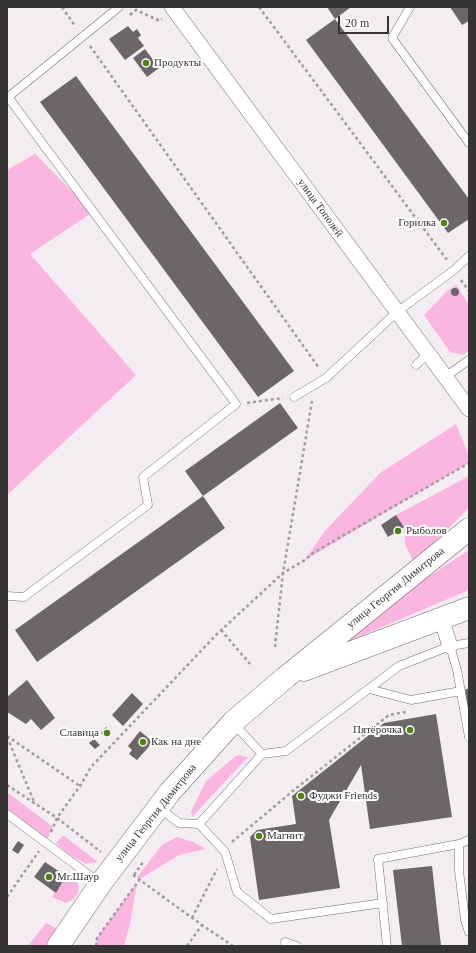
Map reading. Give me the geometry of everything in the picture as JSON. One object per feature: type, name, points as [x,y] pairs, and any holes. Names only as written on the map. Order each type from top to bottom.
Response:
[{"type":"main road","name":"улица Георгия Димитрова","points":[[58,946],[116,863],[170,792],[233,722],[286,677],[469,529]]},
{"type":"main road","name":"улица Георгия Димитрова","points":[[286,677],[469,608]]},
{"type":"street","name":"улица Тополей","points":[[173,9],[469,409]]},
{"type":"street","points":[[441,618],[450,646]]},
{"type":"lane","points":[[7,596],[24,597],[148,505],[143,477],[236,404],[7,97],[120,7]]},
{"type":"lane","points":[[410,7],[392,38],[469,143]]},
{"type":"lane","points":[[294,397],[326,378],[397,312],[454,270],[469,256]]},
{"type":"lane","points":[[416,365],[428,354]]},
{"type":"lane","points":[[445,377],[469,360]]},
{"type":"lane","points":[[199,824],[262,754],[286,751],[399,666],[450,646],[469,643]]},
{"type":"lane","points":[[450,646],[457,670],[469,737]]},
{"type":"lane","points":[[370,689],[410,700],[461,692]]},
{"type":"lane","points":[[233,722],[262,754]]},
{"type":"lane","points":[[158,808],[179,823],[199,824],[225,852],[237,892],[271,919],[383,903]]},
{"type":"lane","points":[[7,814],[101,884]]},
{"type":"lane","points":[[387,946],[378,859],[459,844],[469,840]]},
{"type":"lane","points":[[459,844],[459,871],[465,920],[469,932]]},
{"type":"lane","points":[[285,942],[297,946]]},
{"type":"path","points":[[62,7],[326,378],[311,403],[283,573],[275,647]]},
{"type":"path","points":[[259,7],[469,291]]},
{"type":"path","points":[[125,19],[136,10],[160,21],[173,9]]},
{"type":"path","points":[[90,46],[96,42]]},
{"type":"path","points":[[236,404],[294,397]]},
{"type":"path","points":[[7,897],[46,842],[57,818],[80,786],[91,766],[221,630],[283,573],[312,554],[469,463]]},
{"type":"path","points":[[221,630],[250,664]]},
{"type":"path","points":[[192,918],[229,844],[294,790],[389,715],[411,712]]},
{"type":"path","points":[[7,736],[80,786]]},
{"type":"path","points":[[7,736],[36,804]]},
{"type":"path","points":[[7,785],[57,818],[192,918],[234,946]]},
{"type":"path","points":[[134,876],[147,856]]},
{"type":"path","points":[[96,946],[97,938],[140,879]]},
{"type":"path","points":[[187,946],[202,925]]},
{"type":"shaded area","points":[[35,154],[93,212],[30,254],[136,375],[7,495],[7,170]]},
{"type":"shaded area","points":[[456,285],[469,305],[469,350],[463,355],[450,352],[424,315],[447,291]]},
{"type":"shaded area","points":[[456,424],[469,456],[469,463],[305,560],[324,532],[380,473]]},
{"type":"shaded area","points":[[469,476],[469,504],[467,510],[414,563],[405,544],[404,527],[396,515]]},
{"type":"shaded area","points":[[469,550],[469,590],[328,650],[325,645]]},
{"type":"shaded area","points":[[237,755],[248,757],[192,817],[191,812],[206,781]]},
{"type":"shaded area","points":[[7,792],[53,827],[46,842],[7,814]]},
{"type":"shaded area","points":[[63,835],[98,862],[86,864],[68,854],[56,843]]},
{"type":"shaded area","points":[[177,837],[193,842],[206,849],[179,855],[140,879],[137,877],[162,845]]},
{"type":"shaded area","points":[[69,874],[79,887],[78,894],[66,903],[52,897]]},
{"type":"shaded area","points":[[137,883],[130,924],[124,946],[96,946],[97,938]]},
{"type":"shaded area","points":[[46,923],[58,929],[46,946],[28,946]]},
{"type":"building","points":[[327,7],[351,7],[335,19]]},
{"type":"building","points":[[450,7],[469,7],[469,21],[462,25]]},
{"type":"building","points":[[335,19],[469,199],[469,219],[448,233],[306,40]]},
{"type":"building","points":[[128,26],[133,32],[137,29],[141,35],[138,38],[144,46],[125,60],[109,39]]},
{"type":"building","points":[[145,49],[159,68],[147,77],[133,58]]},
{"type":"building","points":[[76,76],[294,371],[258,397],[40,102]]},
{"type":"building","points":[[455,288],[458,289],[458,295],[455,296],[452,295],[451,292],[452,289]]},
{"type":"building","points":[[280,403],[298,428],[203,496],[185,471]]},
{"type":"building","points":[[203,496],[225,528],[37,662],[15,630]]},
{"type":"building","points":[[396,515],[404,527],[388,537],[381,525]]},
{"type":"building","points":[[27,680],[55,718],[41,730],[31,719],[26,724],[7,712],[7,697]]},
{"type":"building","points":[[469,688],[469,707],[464,708],[462,691]]},
{"type":"building","points":[[132,693],[143,704],[123,726],[112,715]]},
{"type":"building","points":[[436,714],[452,817],[370,829],[361,765],[329,820],[340,888],[259,900],[250,837],[257,830],[296,824],[292,796],[384,723]]},
{"type":"building","name":"Славица","points":[[106,727],[112,733],[107,738],[101,733]]},
{"type":"building","points":[[140,731],[153,742],[137,760],[129,754],[132,750],[128,746]]},
{"type":"building","points":[[94,739],[100,745],[95,749],[89,743]]},
{"type":"building","points":[[18,841],[24,845],[18,854],[12,850]]},
{"type":"building","points":[[45,862],[66,876],[56,893],[34,877]]},
{"type":"building","points":[[432,866],[441,946],[402,946],[393,870]]},
{"type":"place","name":"Продукты","points":[[146,63]]},
{"type":"place","name":"Горилка","points":[[444,223]]},
{"type":"place","name":"Рыболов","points":[[398,531]]},
{"type":"place","name":"Пятёрочка","points":[[410,730]]},
{"type":"place","name":"Славица","points":[[107,733]]},
{"type":"place","name":"Как на дне","points":[[143,742]]},
{"type":"place","name":"Фуджи Friends","points":[[301,796]]},
{"type":"place","name":"Магнит","points":[[259,836]]},
{"type":"place","name":"Mr.Шаур","points":[[49,877]]}]
